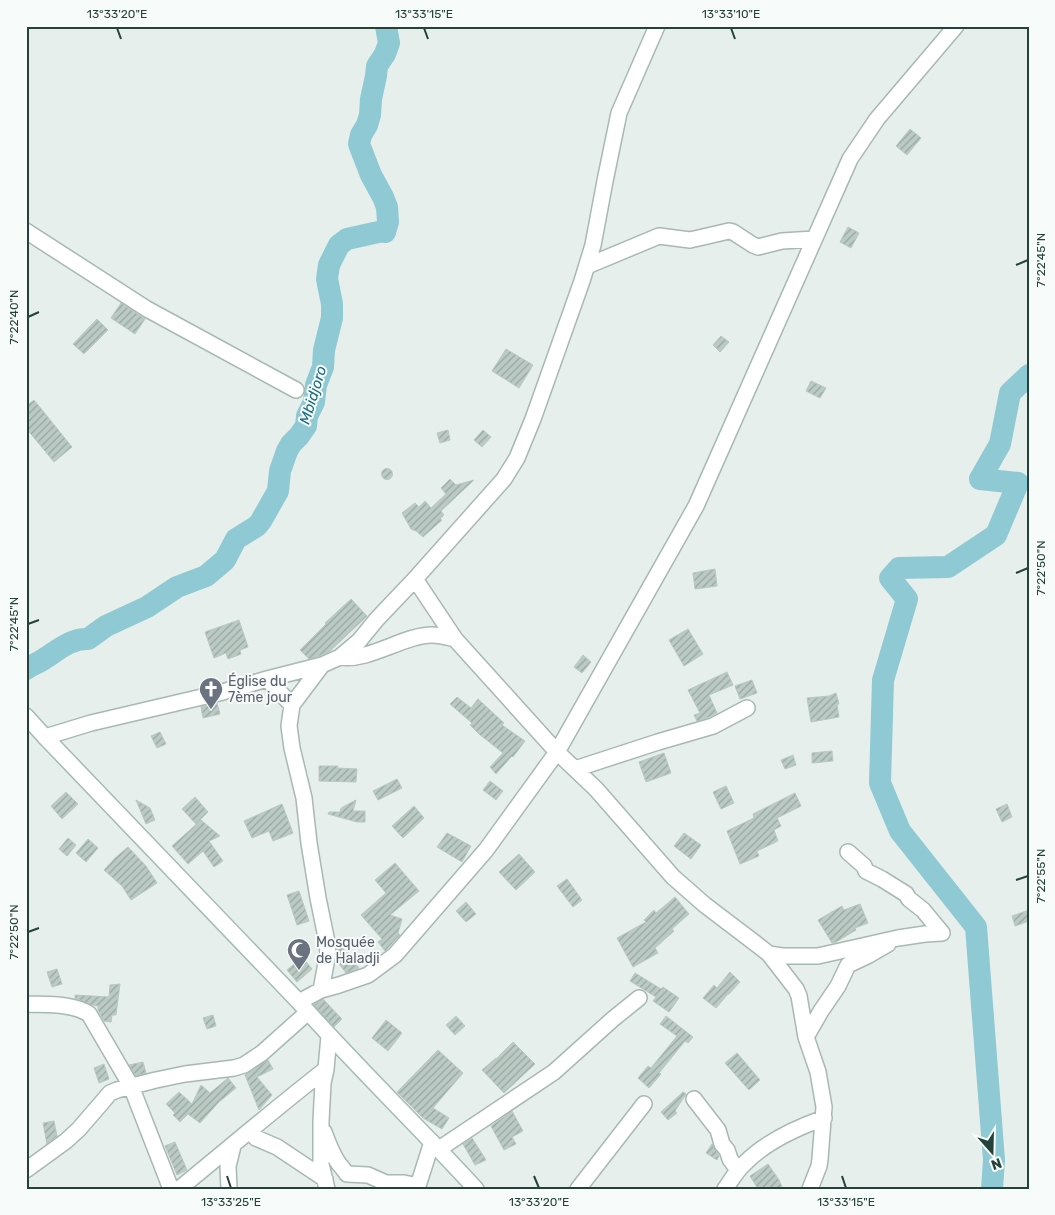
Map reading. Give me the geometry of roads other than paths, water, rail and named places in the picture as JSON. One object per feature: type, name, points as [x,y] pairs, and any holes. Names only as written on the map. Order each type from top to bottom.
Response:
[{"type":"street","points":[[45,737],[91,723],[219,693],[322,665],[340,657],[359,641],[504,479],[517,458],[533,419],[582,281],[593,245],[620,113],[657,26]]},
{"type":"street","points":[[26,1170],[66,1141],[110,1093],[131,1086],[185,1074],[234,1068],[244,1065],[262,1053],[303,1007],[321,990],[368,975],[394,954],[486,850],[557,752],[696,506],[850,159],[877,119],[956,26]]},
{"type":"street","points":[[26,231],[147,309],[296,390]]},
{"type":"street","points":[[586,266],[662,236],[690,240],[729,231],[734,232],[758,247],[782,241],[814,240]]},
{"type":"street","points":[[414,579],[455,639],[557,752],[596,789],[673,877],[705,905],[769,954],[796,989],[799,996],[806,1037],[818,1072],[824,1107],[819,1166],[810,1189]]},
{"type":"street","points":[[340,657],[356,657],[406,640],[430,635],[455,639]]},
{"type":"street","points":[[321,990],[328,953],[327,942],[309,843],[304,798],[292,748],[289,726],[292,705],[322,665]]},
{"type":"street","points":[[266,679],[292,705]]},
{"type":"street","points":[[575,769],[713,726],[747,708]]},
{"type":"street","points":[[26,716],[476,1189]]},
{"type":"street","points":[[769,954],[818,956],[898,938],[942,933],[923,910],[909,899],[906,894],[866,871],[864,866],[848,852]]},
{"type":"street","points":[[806,1037],[838,986],[848,965],[898,938]]},
{"type":"street","points":[[321,1121],[328,1145],[347,1174],[368,1176],[386,1182],[417,1188],[436,1145],[554,1072],[639,998]]},
{"type":"street","points":[[26,1004],[70,1006],[89,1014],[131,1086],[171,1189]]},
{"type":"street","points":[[326,1184],[321,1164],[321,1121],[323,1083],[329,1036]]},
{"type":"street","points":[[179,1189],[326,1069]]},
{"type":"street","points":[[694,1099],[718,1130],[730,1160],[738,1170]]},
{"type":"street","points":[[578,1189],[644,1104]]},
{"type":"street","points":[[725,1189],[738,1170],[771,1142],[806,1124],[824,1118]]},
{"type":"street","points":[[250,1131],[256,1138],[277,1147],[326,1184]]},
{"type":"street","points":[[229,1189],[228,1166],[233,1146]]},
{"type":"waterway","name":"Mbidjoro","points":[[26,669],[70,643],[88,639],[106,626],[147,607],[177,587],[206,576],[225,560],[236,539],[257,526],[278,491],[280,471],[287,451],[306,426],[307,416],[314,402],[316,385],[323,367],[324,350],[332,318],[332,304],[327,279],[329,265],[339,245],[347,239],[385,232],[388,222],[387,207],[371,175],[359,144],[370,115],[377,66],[385,54],[389,43],[386,26]]},
{"type":"waterway","points":[[992,1189],[994,1160],[976,927],[900,831],[880,783],[883,680],[907,599],[890,578],[899,568],[948,567],[996,535],[1018,483],[980,479],[1000,444],[1010,393],[1029,375]]},
{"type":"place","name":"Église du 7ème jour","points":[[211,710]]},
{"type":"place","name":"Mosquée de Haladji","points":[[299,971]]}]
